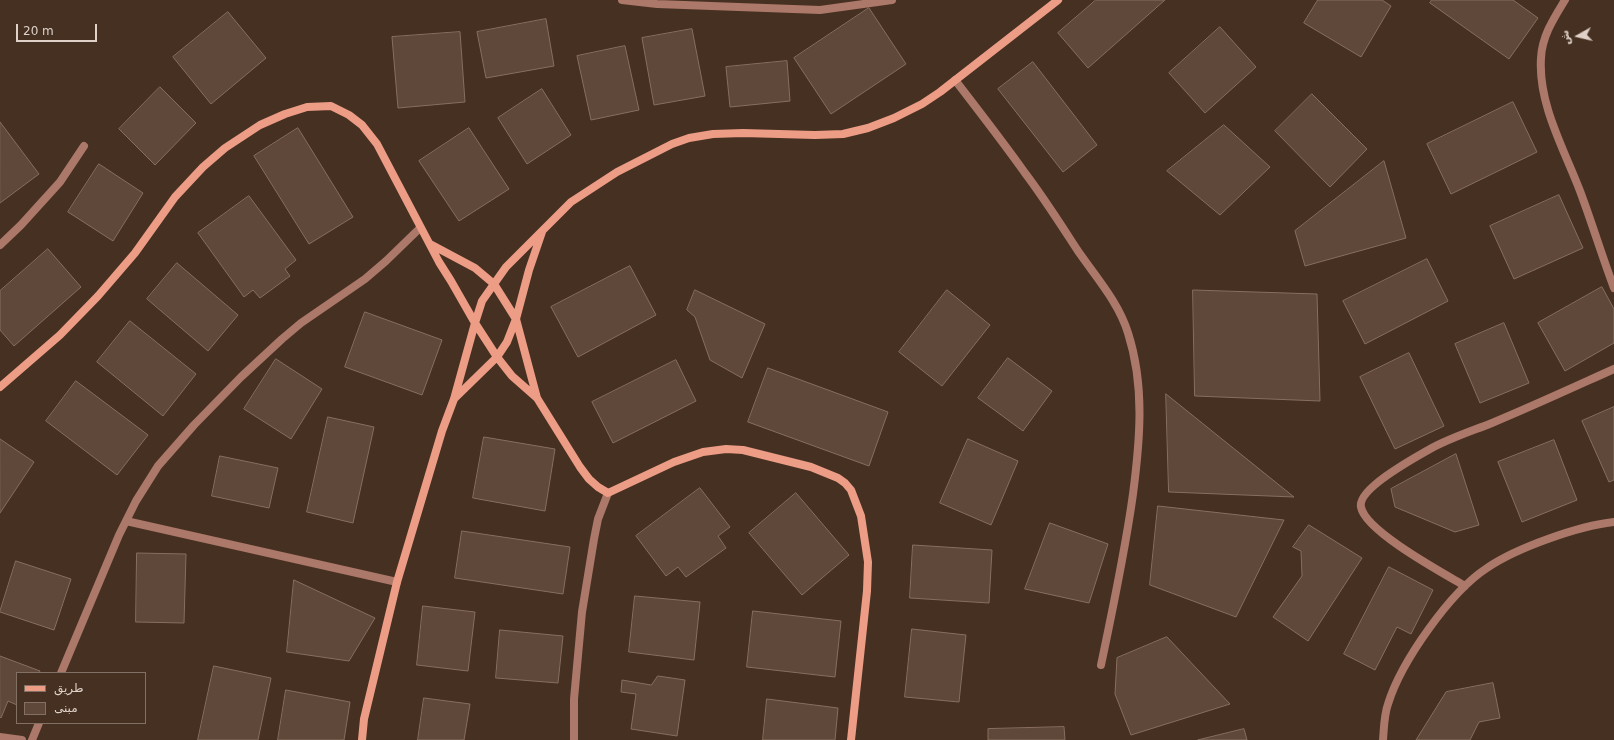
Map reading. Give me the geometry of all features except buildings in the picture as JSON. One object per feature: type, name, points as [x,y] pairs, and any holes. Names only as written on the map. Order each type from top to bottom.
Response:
[{"type":"street","points":[[622,0],[665,4],[820,10],[892,0]]},
{"type":"street","points":[[362,740],[364,719],[397,582],[442,431],[454,399],[482,302],[506,267],[565,207],[581,194],[618,172],[672,144],[689,138],[713,134],[843,134],[868,128],[922,104],[955,80],[1047,4],[1058,0]]},
{"type":"street","points":[[1565,0],[1550,24],[1541,57],[1542,83],[1549,114],[1580,192],[1614,288]]},
{"type":"street","points":[[955,80],[1026,174],[1107,293],[1121,316],[1128,332],[1135,357],[1139,380],[1140,423],[1136,468],[1121,570],[1100,665]]},
{"type":"street","points":[[0,387],[60,335],[98,296],[135,253],[175,197],[203,167],[224,148],[260,126],[285,114],[306,107],[331,106],[349,114],[362,125],[377,144],[439,262],[497,357],[512,376],[537,398],[589,479],[608,493]]},
{"type":"street","points":[[0,245],[21,225],[60,182],[84,146]]},
{"type":"street","points":[[61,672],[126,521],[136,501],[158,466],[194,425],[241,377],[301,323],[365,279],[420,228]]},
{"type":"street","points":[[454,399],[497,357],[507,342],[516,319],[528,270],[543,230]]},
{"type":"street","points":[[430,244],[476,268],[494,284],[516,319],[537,398]]},
{"type":"street","points":[[1465,586],[1425,563],[1397,544],[1372,524],[1362,512],[1360,501],[1371,488],[1394,470],[1432,448],[1614,369]]},
{"type":"street","points":[[574,740],[574,699],[582,612],[598,519],[608,493],[674,462],[703,452],[726,449],[749,451],[811,467],[838,478],[851,490],[861,516],[868,562],[867,591],[851,740]]},
{"type":"street","points":[[126,521],[397,582]]},
{"type":"street","points":[[1384,740],[1384,724],[1388,704],[1403,671],[1426,632],[1447,605],[1465,586],[1487,568],[1518,552],[1555,537],[1600,523],[1614,522]]},
{"type":"street","points":[[32,740],[39,724]]},
{"type":"street","points":[[0,737],[22,740]]}]
